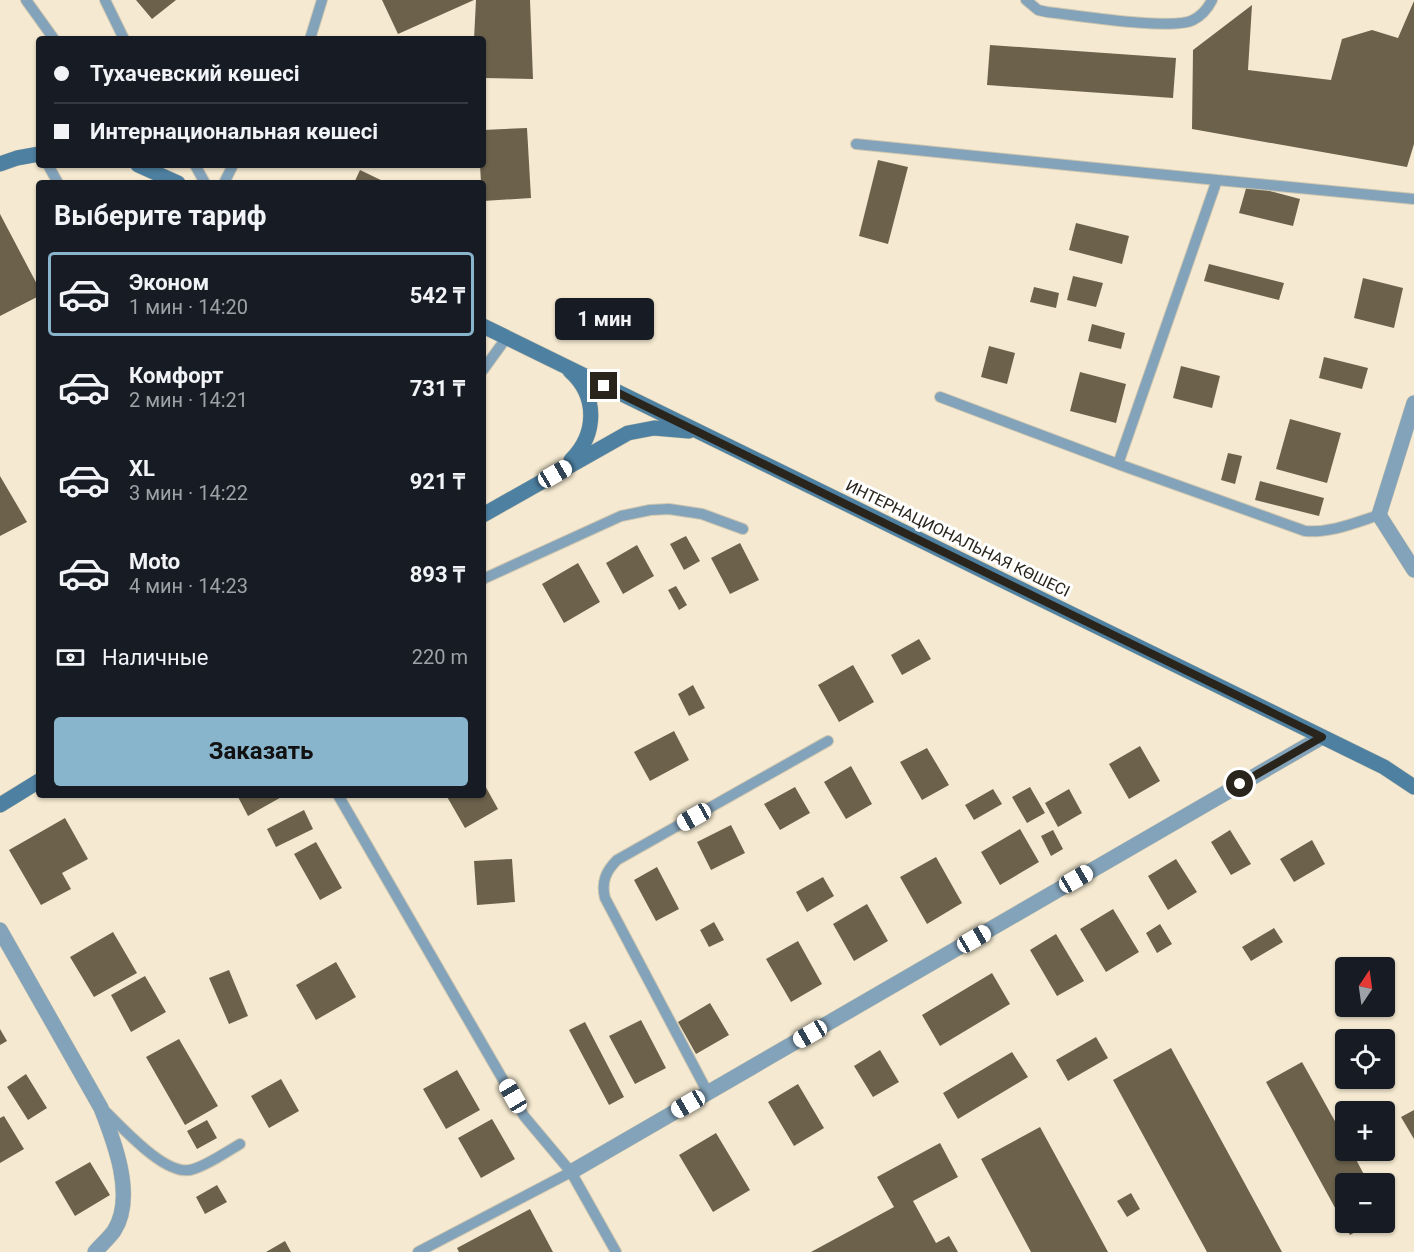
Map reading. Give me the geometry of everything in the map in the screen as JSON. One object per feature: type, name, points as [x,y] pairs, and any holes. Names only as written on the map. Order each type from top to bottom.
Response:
[{"type":"street","points":[[0,164],[36,155]]},
{"type":"street","points":[[148,168],[172,180]]},
{"type":"street","name":"ИНТЕРНАЦИОНАЛЬНАЯ КӨШЕСІ","points":[[486,328],[1384,767],[1414,788]]},
{"type":"street","points":[[555,474],[583,446],[591,424],[590,399],[579,381],[566,367]]},
{"type":"street","points":[[1414,403],[1378,515],[1414,570]]},
{"type":"street","points":[[486,512],[628,433],[643,429],[676,429],[718,440]]},
{"type":"street","points":[[571,1172],[1322,737]]},
{"type":"street","points":[[0,805],[36,783]]},
{"type":"street","points":[[0,930],[101,1108],[114,1139],[122,1172],[123,1204],[115,1229],[95,1252]]},
{"type":"lane","points":[[26,0],[52,36]]},
{"type":"lane","points":[[105,0],[123,36]]},
{"type":"lane","points":[[311,36],[322,0]]},
{"type":"lane","points":[[1026,0],[1038,10],[1047,12],[1168,25],[1193,21],[1201,15],[1212,0]]},
{"type":"lane","points":[[856,144],[1414,199]]},
{"type":"lane","points":[[1118,464],[1217,180]]},
{"type":"lane","points":[[486,366],[507,338]]},
{"type":"lane","points":[[940,397],[1290,527],[1321,532],[1378,515]]},
{"type":"lane","points":[[486,578],[621,516],[650,510],[669,509],[702,514],[743,529]]},
{"type":"lane","points":[[708,1093],[605,898],[603,889],[605,877],[617,860],[828,741]]},
{"type":"lane","points":[[340,798],[524,1116],[571,1172],[614,1252]]},
{"type":"lane","points":[[101,1108],[155,1157],[180,1171],[192,1169],[240,1144]]},
{"type":"lane","points":[[418,1252],[571,1172]]},
{"type":"building","points":[[136,0],[176,0],[152,19]]},
{"type":"building","points":[[382,0],[474,0],[398,34]]},
{"type":"building","points":[[476,0],[530,0],[533,79],[486,78],[486,36],[474,36]]},
{"type":"building","points":[[1414,1],[1414,144],[1407,167],[1192,129],[1193,50],[1252,5],[1248,70],[1331,80],[1342,39],[1372,30],[1398,38]]},
{"type":"building","points":[[990,45],[1176,58],[1173,98],[987,85]]},
{"type":"building","points":[[527,128],[531,198],[486,201],[486,180],[481,180],[480,168],[486,168],[486,130]]},
{"type":"building","points":[[878,160],[908,167],[888,244],[859,236]]},
{"type":"building","points":[[360,170],[381,180],[355,180]]},
{"type":"building","points":[[1247,185],[1300,199],[1293,226],[1239,213]]},
{"type":"building","points":[[0,214],[36,282],[36,298],[0,316]]},
{"type":"building","points":[[1076,223],[1129,236],[1122,264],[1069,250]]},
{"type":"building","points":[[1209,264],[1284,283],[1279,300],[1204,281]]},
{"type":"building","points":[[1073,276],[1103,283],[1096,307],[1067,300]]},
{"type":"building","points":[[1363,278],[1403,288],[1394,328],[1354,318]]},
{"type":"building","points":[[1034,287],[1059,293],[1056,308],[1030,302]]},
{"type":"building","points":[[1092,324],[1125,333],[1121,349],[1088,341]]},
{"type":"building","points":[[989,346],[1015,353],[1007,384],[981,377]]},
{"type":"building","points":[[1324,357],[1368,368],[1362,389],[1319,378]]},
{"type":"building","points":[[1181,366],[1220,376],[1212,408],[1173,398]]},
{"type":"building","points":[[1080,372],[1126,384],[1116,423],[1070,411]]},
{"type":"building","points":[[1290,419],[1341,433],[1327,483],[1276,469]]},
{"type":"building","points":[[1228,453],[1242,456],[1235,484],[1221,480]]},
{"type":"building","points":[[0,476],[27,522],[0,536]]},
{"type":"building","points":[[1260,481],[1324,498],[1319,516],[1255,500]]},
{"type":"building","points":[[686,536],[700,561],[684,570],[670,544]]},
{"type":"building","points":[[740,543],[759,580],[730,594],[711,558]]},
{"type":"building","points":[[637,545],[654,576],[623,594],[606,563]]},
{"type":"building","points":[[578,563],[600,602],[564,623],[542,584]]},
{"type":"building","points":[[676,586],[687,605],[679,610],[668,590]]},
{"type":"building","points":[[919,639],[931,659],[902,675],[891,655]]},
{"type":"building","points":[[853,665],[874,702],[839,722],[818,685]]},
{"type":"building","points":[[693,685],[705,708],[689,716],[678,694]]},
{"type":"building","points":[[674,731],[689,760],[650,781],[634,752]]},
{"type":"building","points":[[1140,746],[1160,781],[1129,799],[1109,764]]},
{"type":"building","points":[[927,748],[949,785],[922,800],[900,762]]},
{"type":"building","points":[[851,766],[872,804],[846,819],[824,782]]},
{"type":"building","points":[[486,787],[498,809],[465,828],[448,798],[486,798]]},
{"type":"building","points":[[795,787],[810,813],[780,830],[764,804]]},
{"type":"building","points":[[1030,787],[1045,813],[1027,823],[1012,797]]},
{"type":"building","points":[[993,789],[1002,804],[974,820],[965,805]]},
{"type":"building","points":[[1069,789],[1082,813],[1058,827],[1045,803]]},
{"type":"building","points":[[239,798],[280,798],[248,816]]},
{"type":"building","points":[[304,810],[313,829],[276,847],[267,829]]},
{"type":"building","points":[[65,818],[88,859],[62,873],[71,889],[41,905],[9,850]]},
{"type":"building","points":[[731,825],[745,853],[711,870],[697,842]]},
{"type":"building","points":[[1020,829],[1039,862],[1000,885],[981,852]]},
{"type":"building","points":[[1053,830],[1063,849],[1051,856],[1041,836]]},
{"type":"building","points":[[1230,830],[1251,864],[1231,875],[1211,842]]},
{"type":"building","points":[[1312,840],[1325,864],[1294,882],[1280,859]]},
{"type":"building","points":[[316,842],[342,888],[320,900],[294,854]]},
{"type":"building","points":[[936,857],[962,903],[927,924],[900,877]]},
{"type":"building","points":[[512,859],[515,902],[477,905],[474,861]]},
{"type":"building","points":[[1176,859],[1197,892],[1168,910],[1148,876]]},
{"type":"building","points":[[657,867],[679,909],[656,921],[634,880]]},
{"type":"building","points":[[823,877],[834,896],[807,912],[796,892]]},
{"type":"building","points":[[867,904],[888,941],[854,961],[833,924]]},
{"type":"building","points":[[1113,909],[1139,952],[1106,972],[1080,929]]},
{"type":"building","points":[[714,922],[724,940],[709,947],[700,930]]},
{"type":"building","points":[[1160,924],[1172,944],[1157,953],[1146,933]]},
{"type":"building","points":[[1274,928],[1283,942],[1251,961],[1242,947]]},
{"type":"building","points":[[113,932],[137,973],[94,997],[70,957]]},
{"type":"building","points":[[1056,934],[1084,981],[1057,996],[1030,950]]},
{"type":"building","points":[[798,941],[822,984],[791,1002],[766,959]]},
{"type":"building","points":[[336,962],[356,997],[316,1020],[296,985]]},
{"type":"building","points":[[229,970],[248,1016],[229,1024],[209,978]]},
{"type":"building","points":[[992,973],[1010,1004],[940,1046],[922,1015]]},
{"type":"building","points":[[145,976],[166,1012],[131,1032],[111,995]]},
{"type":"building","points":[[710,1003],[729,1035],[696,1054],[678,1022]]},
{"type":"building","points":[[641,1020],[666,1068],[635,1084],[609,1036]]},
{"type":"building","points":[[585,1022],[624,1097],[609,1105],[569,1030]]},
{"type":"building","points":[[0,1029],[7,1041],[0,1045]]},
{"type":"building","points":[[1096,1037],[1108,1058],[1068,1081],[1056,1060]]},
{"type":"building","points":[[179,1039],[218,1106],[185,1125],[146,1057]]},
{"type":"building","points":[[1171,1048],[1282,1252],[1207,1252],[1113,1080]]},
{"type":"building","points":[[880,1050],[899,1082],[873,1097],[854,1066]]},
{"type":"building","points":[[1012,1052],[1028,1077],[958,1119],[943,1093]]},
{"type":"building","points":[[1302,1062],[1335,1121],[1335,1161],[1357,1161],[1363,1173],[1335,1173],[1335,1208],[1266,1082]]},
{"type":"building","points":[[457,1070],[480,1110],[446,1129],[423,1089]]},
{"type":"building","points":[[26,1074],[47,1108],[28,1120],[7,1087]]},
{"type":"building","points":[[281,1079],[299,1111],[269,1128],[251,1096]]},
{"type":"building","points":[[798,1084],[824,1128],[794,1146],[768,1102]]},
{"type":"building","points":[[1414,1110],[1414,1139],[1401,1117]]},
{"type":"building","points":[[4,1116],[24,1149],[0,1163],[0,1118]]},
{"type":"building","points":[[492,1119],[515,1159],[481,1178],[458,1138]]},
{"type":"building","points":[[207,1120],[217,1138],[197,1149],[187,1131]]},
{"type":"building","points":[[1040,1127],[1108,1252],[1031,1252],[981,1159]]},
{"type":"building","points":[[716,1133],[750,1190],[713,1212],[679,1155]]},
{"type":"building","points":[[940,1143],[958,1177],[913,1201],[936,1243],[949,1236],[958,1252],[811,1252],[894,1207],[877,1177]]},
{"type":"building","points":[[90,1162],[110,1195],[75,1216],[55,1182]]},
{"type":"building","points":[[217,1185],[227,1202],[205,1214],[196,1197]]},
{"type":"building","points":[[1131,1193],[1140,1209],[1127,1217],[1117,1201]]},
{"type":"building","points":[[530,1209],[553,1252],[459,1252],[457,1248]]},
{"type":"building","points":[[285,1241],[291,1252],[266,1252]]},
{"type":"route","points":[[604,386],[1322,737],[1240,784]]}]
